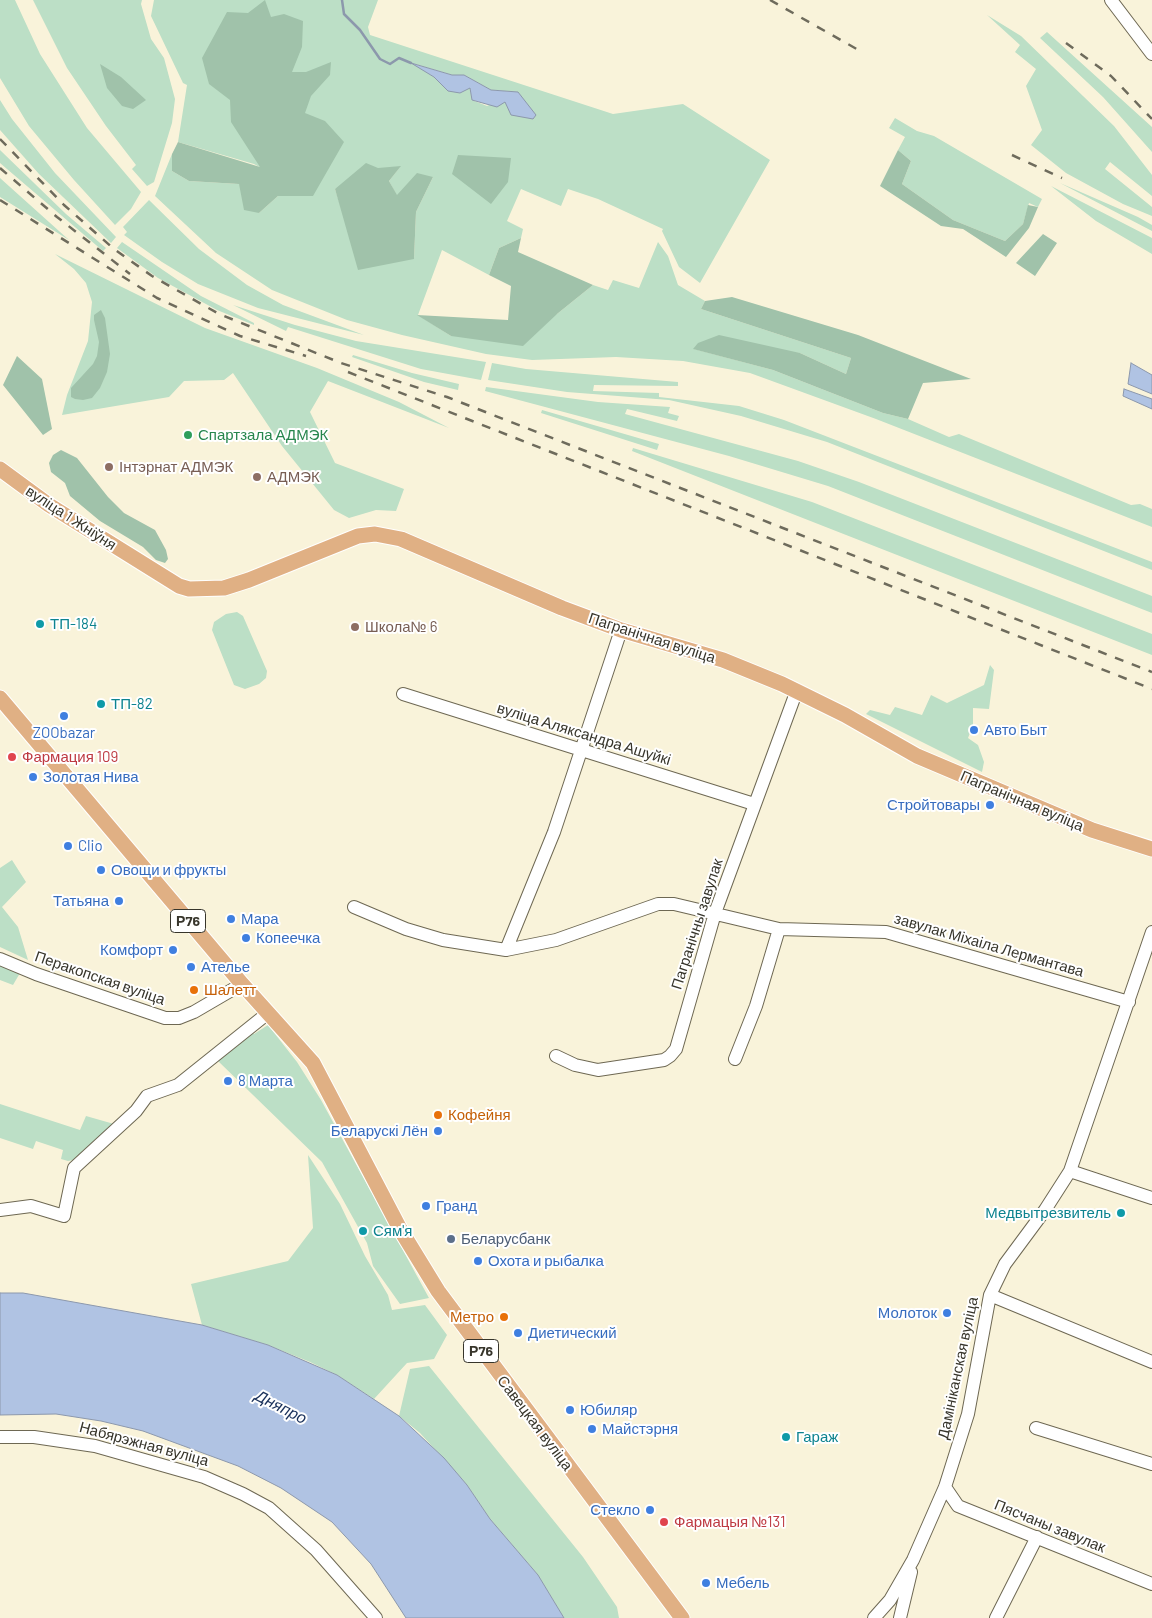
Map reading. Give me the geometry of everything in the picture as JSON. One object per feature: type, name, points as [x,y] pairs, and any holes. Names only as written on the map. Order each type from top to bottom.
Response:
[{"type":"main road","name":"вуліца 1 Жніўня","points":[[0,469],[49,506],[144,565]]},
{"type":"main road","name":"Пагранічная вуліца","points":[[144,565],[179,586],[200,590],[217,589],[249,580],[358,536],[384,535],[400,539],[562,608],[621,630],[723,660],[797,690],[917,756],[1092,830],[1152,849]]},
{"type":"main road","name":"Р76","points":[[0,698],[268,1013]]},
{"type":"main road","name":"Савецкая вуліца","points":[[268,1013],[313,1063],[400,1229],[438,1291],[682,1618]]},
{"type":"street","points":[[1111,0],[1152,54]]},
{"type":"street","points":[[354,907],[406,929],[443,940],[506,950],[554,832],[621,630]]},
{"type":"street","name":"Пагранічны завулак","points":[[556,1056],[575,1065],[598,1070],[664,1060],[676,1049],[715,913],[797,690]]},
{"type":"street","name":"вуліца Аляксандра Ашуйкі","points":[[404,694],[754,804]]},
{"type":"street","name":"завулак Міхаіла Лермантава","points":[[506,950],[556,940],[658,904],[686,906],[779,929],[886,932],[1129,1002]]},
{"type":"street","points":[[736,1059],[756,1006],[779,929]]},
{"type":"street","name":"Дамініканская вуліца","points":[[874,1618],[890,1600],[913,1560],[945,1487],[968,1414],[990,1295],[1005,1264],[1045,1210],[1070,1171],[1152,932]]},
{"type":"street","name":"Перакопская вуліца","points":[[0,959],[36,974],[165,1018],[179,1018],[194,1012],[242,984]]},
{"type":"street","points":[[0,1210],[31,1206],[64,1216],[74,1168],[136,1111],[147,1096],[178,1085],[268,1013]]},
{"type":"street","points":[[1070,1171],[1152,1198]]},
{"type":"street","points":[[990,1295],[1152,1362]]},
{"type":"street","points":[[1036,1428],[1152,1464]]},
{"type":"street","name":"Набярэжная вуліца","points":[[0,1437],[34,1437],[95,1446],[204,1476],[243,1494],[269,1508],[316,1550],[376,1618]]},
{"type":"street","name":"Пясчаны завулак","points":[[945,1487],[958,1506],[1152,1584]]},
{"type":"street","points":[[996,1618],[1036,1537]]},
{"type":"street","points":[[900,1618],[913,1560]]},
{"type":"green space","points":[[0,0],[15,0],[40,54],[87,128],[141,192],[131,209],[115,225],[29,126],[0,78]]},
{"type":"green space","points":[[33,0],[142,0],[141,4],[151,39],[164,58],[175,99],[172,123],[154,182],[147,186],[132,169],[136,165],[106,126],[67,68]]},
{"type":"green space","points":[[154,0],[378,0],[368,27],[370,35],[613,114],[683,104],[770,160],[700,283],[679,267],[662,231],[663,229],[598,199],[568,189],[561,206],[521,189],[507,221],[523,229],[521,238],[499,248],[489,275],[442,250],[418,315],[451,336],[557,314],[593,285],[608,290],[613,280],[639,288],[658,242],[668,256],[678,285],[705,301],[701,309],[851,358],[846,374],[800,353],[694,349],[773,370],[883,413],[908,419],[949,437],[959,434],[1131,505],[1140,504],[1152,509],[1152,527],[876,419],[750,373],[683,361],[616,357],[532,360],[486,354],[402,335],[347,320],[272,290],[216,253],[155,196],[172,154],[172,171],[189,181],[239,184],[259,213],[278,196],[311,196],[254,164],[178,142],[187,85],[183,83],[151,16]],"holes":[[[415,64],[452,75],[464,75],[491,90],[517,92],[487,106],[472,100],[470,87],[448,91],[434,77]],[[400,167],[389,181],[397,196],[433,177],[416,212],[414,259],[344,217],[335,189]]]},
{"type":"green space","points":[[265,0],[271,17],[284,14],[303,21],[302,47],[292,72],[306,72],[331,62],[330,75],[311,96],[305,113],[325,121],[344,142],[313,196],[278,196],[259,213],[244,210],[239,184],[189,181],[172,171],[172,154],[178,142],[260,167],[231,122],[230,100],[209,84],[202,58],[227,12],[248,13]]},
{"type":"green space","points":[[987,15],[1021,36],[1114,126],[1152,175],[1152,196],[1110,162],[1105,169],[1152,207],[1152,216],[1123,204],[1066,173],[1031,145],[1042,130],[1026,86],[1036,69],[1015,52],[1020,45]]},
{"type":"green space","points":[[1047,32],[1152,127],[1152,152],[1103,97],[1040,38]]},
{"type":"green space","points":[[100,64],[121,77],[146,100],[133,109],[122,106],[107,88]]},
{"type":"green space","points":[[0,100],[12,119],[55,173],[116,237],[111,243],[39,174],[0,130]]},
{"type":"green space","points":[[895,118],[917,131],[934,136],[1042,199],[1038,207],[1029,203],[1023,224],[1005,241],[953,220],[902,184],[911,161],[898,150],[905,137],[889,128]]},
{"type":"green space","points":[[0,150],[66,214],[106,248],[103,251],[0,163]]},
{"type":"green space","points":[[898,150],[911,161],[902,184],[953,220],[1005,241],[1023,224],[1028,205],[1038,207],[1029,228],[1006,257],[963,229],[941,226],[880,186]]},
{"type":"green space","points":[[458,155],[511,158],[508,182],[491,204],[452,174]]},
{"type":"green space","points":[[366,163],[378,168],[401,166],[389,181],[397,195],[417,173],[433,177],[416,212],[414,259],[358,270],[335,189]]},
{"type":"green space","points":[[0,178],[69,240],[0,197]]},
{"type":"green space","points":[[1060,183],[1138,217],[1152,225],[1152,231]]},
{"type":"green space","points":[[1051,186],[1152,238],[1152,254],[1096,221]]},
{"type":"green space","points":[[149,200],[199,249],[247,285],[283,305],[364,335],[258,308],[198,284],[162,262],[124,235],[127,232],[123,227]]},
{"type":"green space","points":[[1043,234],[1057,243],[1035,276],[1016,263]]},
{"type":"green space","points":[[521,238],[518,252],[593,285],[557,314],[523,346],[451,336],[417,315],[508,320],[511,286],[489,275],[499,248]]},
{"type":"green space","points":[[122,242],[201,296],[254,323],[254,325],[217,310],[158,278],[117,248]]},
{"type":"green space","points":[[55,254],[205,328],[317,368],[399,402],[449,428],[328,381],[310,412],[335,463],[404,489],[396,511],[376,510],[349,518],[334,510],[282,446],[233,373],[224,380],[184,381],[169,397],[62,415],[67,395],[88,341],[92,302],[86,283],[74,269]]},
{"type":"green space","points":[[732,297],[858,335],[971,379],[923,383],[908,419],[883,413],[773,370],[693,349],[698,343],[719,335],[800,353],[846,374],[851,358],[701,309],[705,301]]},
{"type":"green space","points":[[233,305],[295,325],[356,341],[486,362],[481,380],[421,369],[288,327],[286,331]]},
{"type":"green space","points":[[101,310],[105,318],[110,354],[107,372],[100,388],[92,398],[75,399],[71,397],[71,388],[93,364],[97,356],[99,342],[94,315]]},
{"type":"green space","points":[[353,355],[412,373],[459,384],[458,390],[424,382],[352,357]]},
{"type":"green space","points":[[17,356],[42,379],[52,429],[43,435],[3,385]]},
{"type":"green space","points":[[492,363],[526,369],[678,382],[678,386],[594,385],[593,391],[659,393],[659,397],[739,406],[784,420],[1152,562],[1152,570],[827,442],[741,416],[669,400],[567,392],[488,380]]},
{"type":"green space","points":[[486,387],[598,402],[670,407],[668,413],[679,416],[677,421],[627,409],[625,414],[798,461],[859,482],[1152,596],[1152,613],[828,486],[729,456],[485,391]]},
{"type":"green space","points":[[542,410],[659,444],[657,450],[541,413]]},
{"type":"green space","points":[[633,448],[812,502],[1152,634],[1152,655],[632,451]]},
{"type":"green space","points":[[61,450],[77,458],[108,497],[124,513],[155,530],[166,550],[168,559],[165,563],[156,560],[143,547],[100,521],[70,496],[65,483],[51,472],[49,463],[53,455]]},
{"type":"green space","points":[[237,612],[243,616],[267,671],[266,678],[259,684],[245,689],[234,685],[212,630],[214,622],[226,614]]},
{"type":"green space","points":[[990,665],[994,670],[989,709],[973,708],[973,725],[968,738],[978,745],[984,762],[982,772],[866,714],[870,710],[890,715],[895,707],[922,715],[931,695],[947,703],[984,685]]},
{"type":"green space","points":[[12,860],[26,882],[2,907],[18,927],[28,960],[0,947],[0,868]]},
{"type":"green space","points":[[0,965],[20,973],[13,985],[0,980]]},
{"type":"green space","points":[[268,1025],[297,1062],[321,1100],[429,1298],[400,1304],[373,1266],[367,1243],[322,1162],[218,1061],[251,1032],[254,1034]]},
{"type":"green space","points":[[0,1104],[80,1130],[86,1116],[114,1124],[74,1160],[68,1161],[61,1159],[63,1150],[36,1141],[33,1149],[0,1138]]},
{"type":"green space","points":[[308,1155],[340,1204],[365,1256],[388,1295],[392,1310],[425,1305],[447,1335],[434,1359],[407,1363],[374,1399],[337,1375],[310,1362],[268,1345],[202,1325],[191,1284],[288,1261],[313,1228]]},
{"type":"green space","points":[[429,1366],[583,1557],[617,1607],[619,1618],[564,1618],[538,1575],[490,1519],[467,1485],[420,1433],[399,1416],[410,1369]]},
{"type":"water","points":[[411,63],[452,75],[464,75],[491,90],[518,92],[536,115],[533,119],[511,115],[505,102],[497,107],[472,100],[470,88],[460,93],[448,91],[434,77]]},
{"type":"water","points":[[1131,363],[1152,375],[1152,394],[1128,384]]},
{"type":"water","points":[[1124,389],[1152,399],[1152,409],[1123,396]]},
{"type":"water","name":"Дняпро","points":[[0,1293],[23,1293],[202,1325],[268,1345],[337,1375],[399,1416],[444,1458],[467,1485],[490,1519],[538,1575],[564,1618],[406,1618],[371,1564],[332,1522],[281,1488],[238,1466],[143,1431],[101,1421],[56,1414],[0,1415]]},
{"type":"waterway","points":[[342,0],[344,14],[360,30],[380,59],[390,64],[399,58],[411,63]]},
{"type":"railway","points":[[770,0],[862,52]]},
{"type":"railway","points":[[1066,43],[1111,76],[1152,119]]},
{"type":"railway","points":[[0,139],[64,205],[114,249],[152,276],[219,314],[341,363],[447,397],[1152,672]]},
{"type":"railway","points":[[1012,155],[1062,178]]},
{"type":"railway","points":[[0,168],[57,217],[130,274]]},
{"type":"railway","points":[[0,200],[157,298],[240,336],[306,356]]},
{"type":"railway","points":[[348,372],[1152,689]]},
{"type":"place","name":"Спартзала АДМЭК","points":[[188,435]]},
{"type":"place","name":"Інтэрнат АДМЭК","points":[[109,467]]},
{"type":"place","name":"АДМЭК","points":[[257,477]]},
{"type":"place","name":"ТП-184","points":[[40,624]]},
{"type":"place","name":"Школа№ 6","points":[[355,627]]},
{"type":"place","name":"ТП-82","points":[[101,704]]},
{"type":"place","name":"ZOObazar","points":[[64,716]]},
{"type":"place","name":"Авто Быт","points":[[974,730]]},
{"type":"place","name":"Фармация 109","points":[[12,757]]},
{"type":"place","name":"Золотая Нива","points":[[33,777]]},
{"type":"place","name":"Стройтовары","points":[[990,805]]},
{"type":"place","name":"Clio","points":[[68,846]]},
{"type":"place","name":"Овощи и фрукты","points":[[101,870]]},
{"type":"place","name":"Татьяна","points":[[119,901]]},
{"type":"place","name":"Мара","points":[[231,919]]},
{"type":"place","name":"Копеечка","points":[[246,938]]},
{"type":"place","name":"Комфорт","points":[[173,950]]},
{"type":"place","name":"Ателье","points":[[191,967]]},
{"type":"place","name":"Шалетт","points":[[194,990]]},
{"type":"place","name":"8 Марта","points":[[228,1081]]},
{"type":"place","name":"Кофейня","points":[[438,1115]]},
{"type":"place","name":"Беларускі Лён","points":[[438,1131]]},
{"type":"place","name":"Гранд","points":[[426,1206]]},
{"type":"place","name":"Медвытрезвитель","points":[[1121,1213]]},
{"type":"place","name":"Сям'я","points":[[363,1231]]},
{"type":"place","name":"Беларусбанк","points":[[451,1239]]},
{"type":"place","name":"Охота и рыбалка","points":[[478,1261]]},
{"type":"place","name":"Молоток","points":[[947,1313]]},
{"type":"place","name":"Метро","points":[[504,1317]]},
{"type":"place","name":"Диетический","points":[[518,1333]]},
{"type":"place","name":"Юбиляр","points":[[570,1410]]},
{"type":"place","name":"Майстэрня","points":[[592,1429]]},
{"type":"place","name":"Гараж","points":[[786,1437]]},
{"type":"place","name":"Стекло","points":[[650,1510]]},
{"type":"place","name":"Фармацыя №131","points":[[664,1522]]},
{"type":"place","name":"Мебель","points":[[706,1583]]}]
